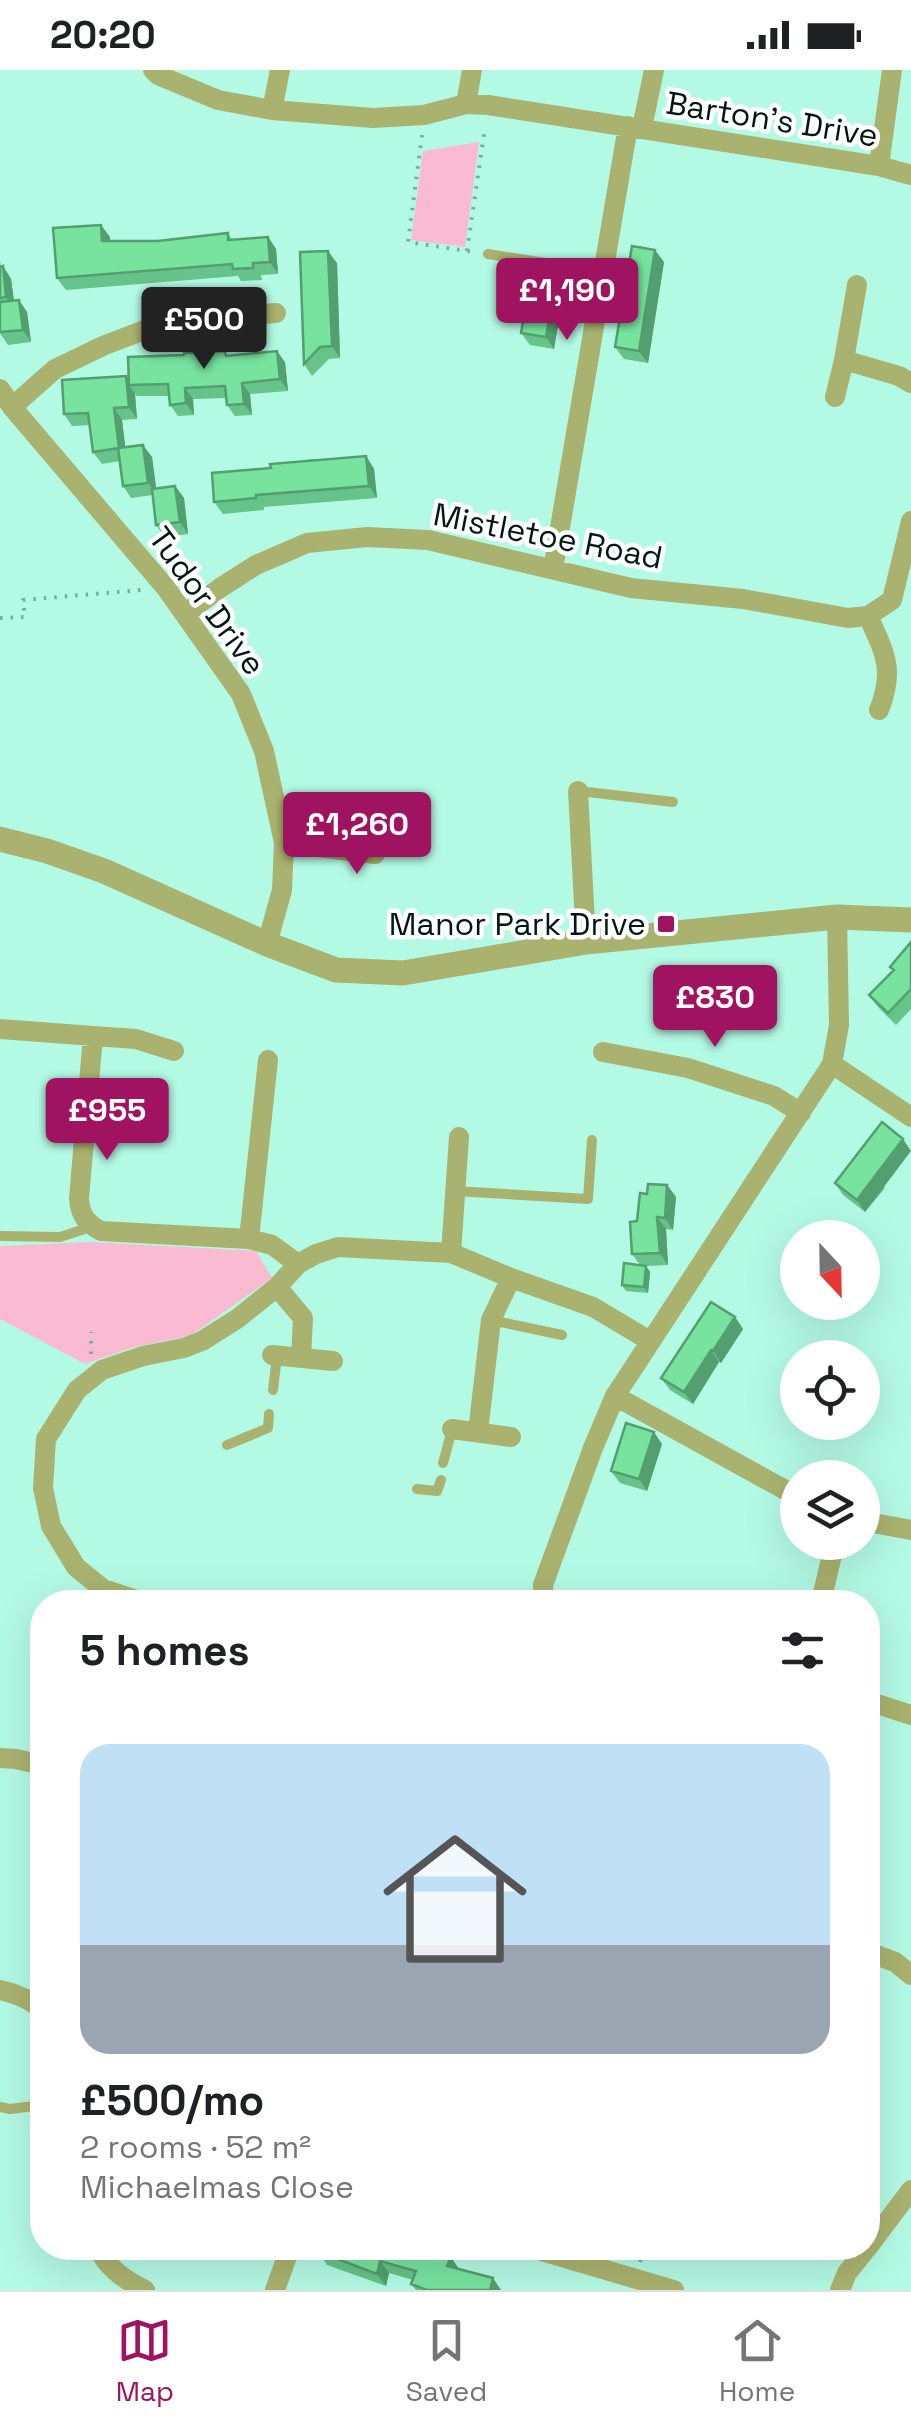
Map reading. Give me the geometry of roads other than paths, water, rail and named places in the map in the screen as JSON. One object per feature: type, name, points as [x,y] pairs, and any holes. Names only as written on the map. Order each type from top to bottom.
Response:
[{"type":"street","name":"Barton's Drive","points":[[153,70],[218,100],[272,110],[373,118],[424,115],[477,104],[878,166],[911,175]]},
{"type":"street","points":[[272,110],[280,70]]},
{"type":"street","points":[[472,70],[477,104]]},
{"type":"street","points":[[553,569],[604,272],[635,127],[654,70]]},
{"type":"street","points":[[878,166],[892,70]]},
{"type":"street","points":[[834,398],[857,285]]},
{"type":"street","points":[[6,398],[55,369],[150,328],[212,318],[276,314]]},
{"type":"street","points":[[844,360],[911,383]]},
{"type":"street","name":"Tudor Drive","points":[[6,398],[166,588],[240,694],[264,751],[284,843],[282,890],[268,944]]},
{"type":"street","points":[[879,710],[887,691],[887,656],[868,616],[892,600],[911,521]]},
{"type":"street","name":"Mistletoe Road","points":[[185,614],[256,565],[306,543],[367,537],[428,540],[631,588],[743,598],[848,618],[868,616]]},
{"type":"street","points":[[578,791],[586,942]]},
{"type":"street","points":[[284,843],[375,854],[380,831]]},
{"type":"street","points":[[0,839],[104,871],[336,970],[403,973],[586,942],[836,917],[911,920]]},
{"type":"street","points":[[543,1590],[592,1448],[616,1396],[832,1064],[839,1026],[836,917]]},
{"type":"street","points":[[0,1029],[136,1039],[174,1051]]},
{"type":"street","points":[[94,1036],[79,1198],[84,1218],[101,1231],[249,1240],[272,1246],[298,1264]]},
{"type":"street","points":[[603,1052],[688,1068],[774,1096],[801,1113]]},
{"type":"street","points":[[249,1240],[268,1060]]},
{"type":"street","points":[[832,1064],[911,1117]]},
{"type":"street","points":[[451,1253],[459,1137]]},
{"type":"street","points":[[109,1590],[76,1567],[51,1526],[42,1488],[46,1439],[77,1390],[102,1370],[202,1342],[237,1320],[277,1288],[298,1264],[316,1254],[338,1247],[451,1253],[593,1308],[650,1342]]},
{"type":"street","points":[[478,1432],[492,1320],[511,1278]]},
{"type":"street","points":[[277,1288],[303,1318],[302,1358]]},
{"type":"street","points":[[274,1355],[332,1361]]},
{"type":"street","points":[[616,1396],[780,1487]]},
{"type":"street","points":[[452,1429],[511,1436]]},
{"type":"street","points":[[880,1524],[911,1530]]},
{"type":"street","points":[[825,1590],[831,1560]]},
{"type":"street","points":[[880,1704],[911,1715]]},
{"type":"street","points":[[0,1758],[30,1761]]},
{"type":"street","points":[[880,1956],[911,1975]]},
{"type":"street","points":[[0,1990],[30,2002]]},
{"type":"street","points":[[880,2230],[911,2190]]},
{"type":"street","points":[[106,2260],[123,2279],[144,2290]]},
{"type":"street","points":[[275,2290],[286,2260]]},
{"type":"street","points":[[573,2260],[674,2290]]},
{"type":"street","points":[[840,2290],[857,2260]]},
{"type":"lane","points":[[488,254],[604,272]]},
{"type":"lane","points":[[578,791],[674,802]]},
{"type":"lane","points":[[456,1190],[588,1199],[592,1140]]},
{"type":"lane","points":[[0,1236],[60,1237],[92,1226]]},
{"type":"lane","points":[[492,1320],[562,1335]]},
{"type":"lane","points":[[273,1390],[274,1355]]},
{"type":"lane","points":[[227,1445],[268,1428],[269,1414]]},
{"type":"lane","points":[[443,1462],[452,1429]]},
{"type":"lane","points":[[416,1489],[437,1490],[441,1480]]},
{"type":"lane","points":[[0,2107],[30,2106]]},
{"type":"place","name":"Manor Park Drive","points":[[666,924]]}]
